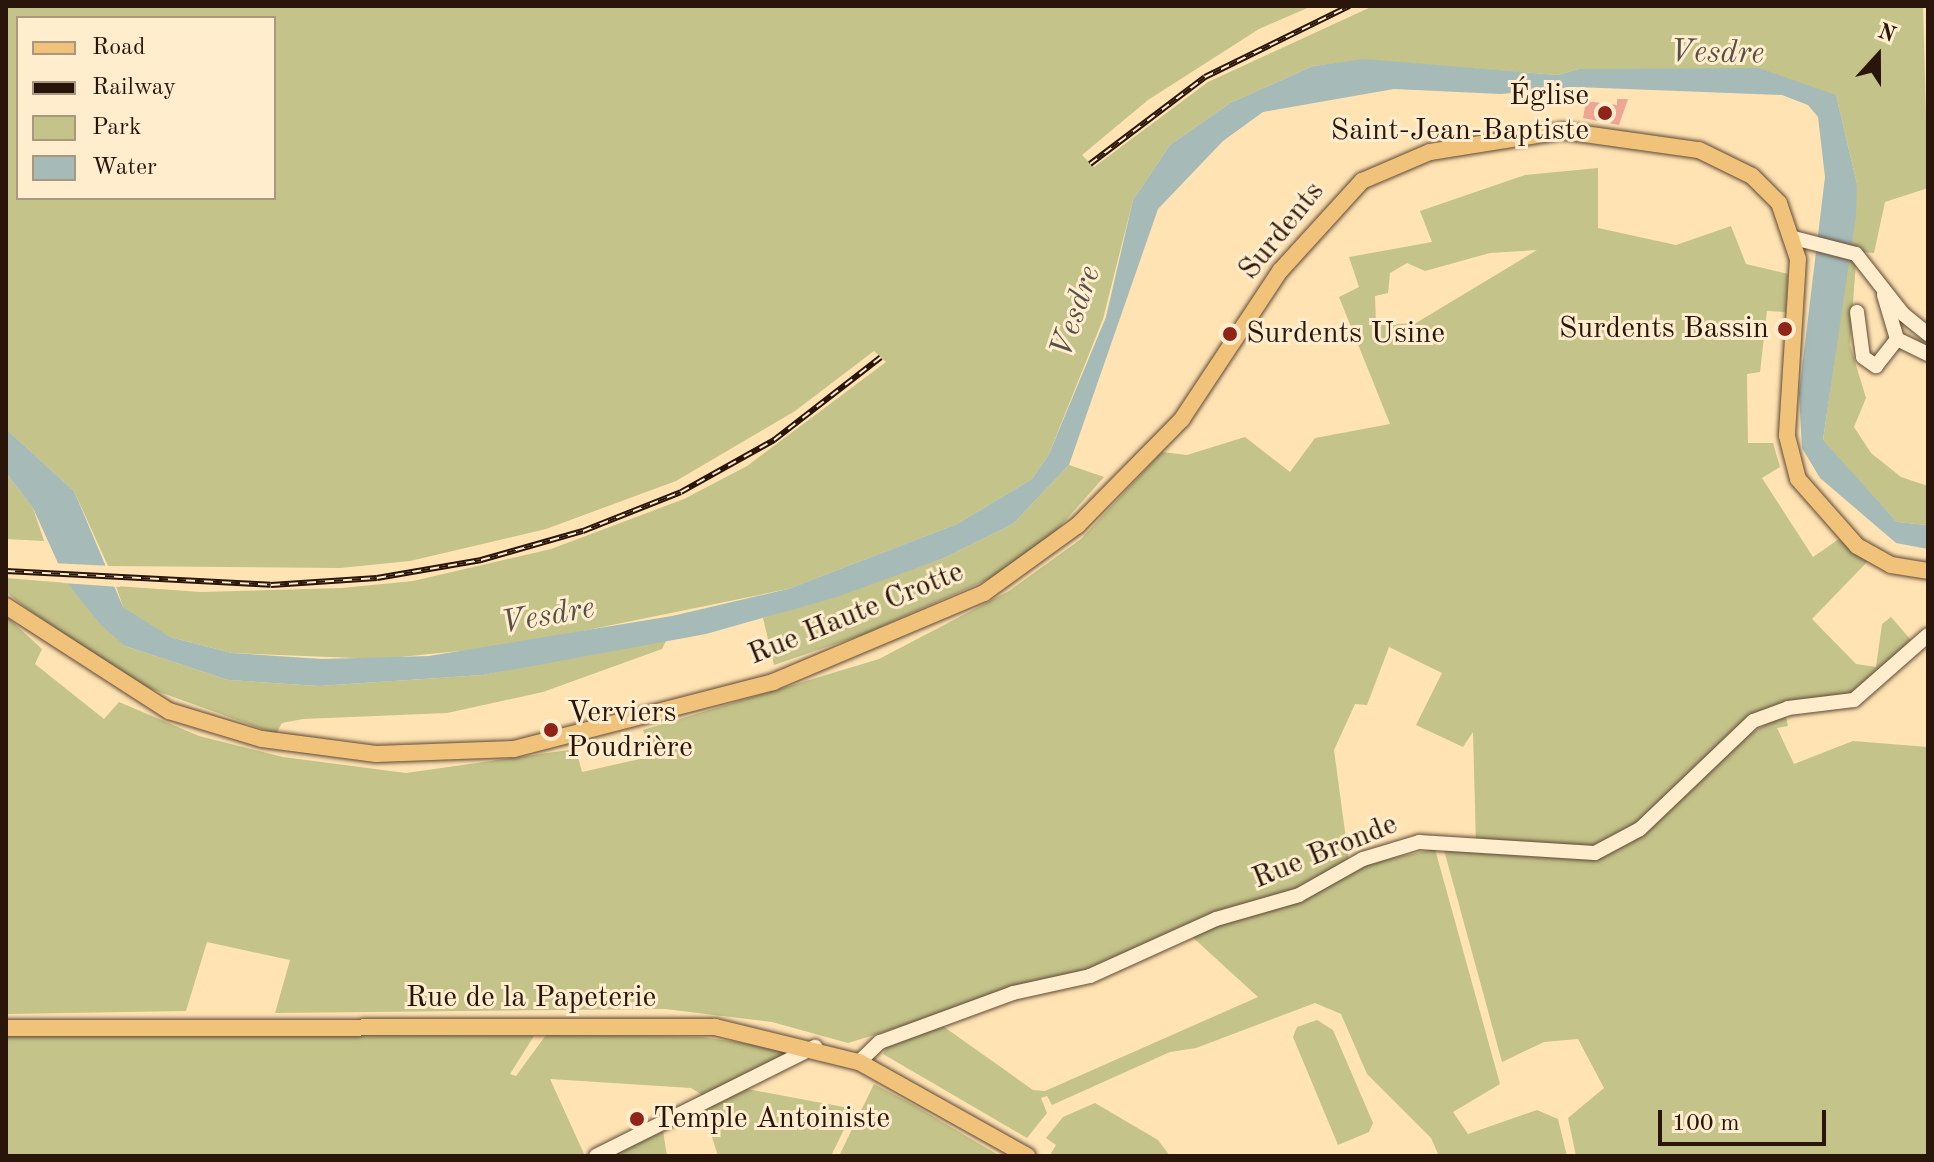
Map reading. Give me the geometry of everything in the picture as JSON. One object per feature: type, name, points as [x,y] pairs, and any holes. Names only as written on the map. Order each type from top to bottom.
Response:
[{"type":"main road","name":"Surdents","points":[[1078,525],[1182,419],[1280,271],[1332,210],[1362,181],[1400,161],[1523,133],[1638,137],[1727,160],[1779,203],[1794,238],[1798,280],[1787,436],[1798,479],[1857,546],[1891,565],[1928,571]]},
{"type":"main road","name":"Rue Haute Crotte","points":[[6,606],[169,711],[262,739],[426,757],[514,749],[773,682],[984,593],[1078,525]]},
{"type":"main road","name":"Rue de la Papeterie","points":[[6,1028],[715,1027],[815,1047],[859,1062],[1027,1156]]},
{"type":"street","points":[[1794,238],[1869,256],[1882,287],[1897,339],[1928,354]]},
{"type":"street","points":[[1882,287],[1928,334]]},
{"type":"street","points":[[1857,312],[1863,357],[1876,366],[1897,339]]},
{"type":"street","name":"Rue Bronde","points":[[859,1062],[880,1042],[1013,993],[1090,976],[1216,919],[1299,895],[1363,859],[1419,842],[1595,853],[1640,829],[1753,721],[1788,708],[1854,700],[1911,643],[1928,635]]},
{"type":"street","points":[[596,1156],[815,1047]]},
{"type":"green space","points":[[6,6],[1312,6],[1259,29],[1148,100],[1082,155],[1094,167],[1208,82],[1373,6],[1923,6],[1928,188],[1885,202],[1874,253],[1849,251],[1857,184],[1836,95],[1578,69],[1558,75],[1364,60],[1313,66],[1230,103],[1170,145],[1133,200],[1103,319],[1049,454],[1032,479],[957,524],[788,589],[509,646],[380,659],[232,653],[170,637],[141,622],[123,607],[116,586],[201,592],[342,588],[413,581],[551,549],[684,499],[747,466],[886,362],[874,351],[795,411],[676,481],[546,529],[410,561],[340,568],[108,566],[74,491],[6,429]]},
{"type":"green space","points":[[1598,168],[1598,228],[1676,245],[1731,226],[1746,264],[1788,274],[1786,312],[1767,311],[1760,372],[1747,374],[1748,443],[1773,443],[1780,467],[1762,478],[1813,557],[1839,539],[1868,561],[1812,619],[1856,664],[1876,667],[1882,624],[1891,617],[1911,640],[1854,697],[1746,722],[1643,820],[1589,849],[1476,845],[1473,732],[1463,747],[1416,725],[1442,673],[1389,647],[1367,705],[1355,704],[1334,750],[1349,861],[1294,892],[1184,925],[1093,968],[848,1043],[772,1022],[665,1009],[275,1013],[290,960],[207,942],[186,1011],[6,1014],[6,616],[42,649],[35,664],[104,719],[119,702],[199,736],[283,757],[406,773],[576,749],[582,772],[653,756],[643,730],[879,659],[1009,591],[1081,539],[1162,452],[1187,455],[1245,437],[1290,472],[1315,438],[1390,424],[1339,297],[1359,287],[1349,257],[1432,242],[1420,211],[1525,175]],"holes":[[[1537,250],[1416,323],[1376,325],[1375,296],[1388,293],[1390,273],[1407,263],[1425,271],[1490,253]]]},
{"type":"green space","points":[[1849,255],[1856,262],[1850,345],[1866,398],[1854,427],[1871,453],[1901,477],[1928,486],[1928,525],[1897,522],[1823,441]]},
{"type":"green space","points":[[1069,465],[1104,477],[1048,540],[989,579],[862,635],[774,665],[763,618],[944,558],[1013,524]]},
{"type":"green space","points":[[6,473],[33,508],[44,541],[6,539]]},
{"type":"green space","points":[[6,578],[67,583],[125,646],[228,680],[319,686],[483,675],[668,637],[662,649],[543,692],[447,713],[303,719],[282,723],[276,734],[140,685],[26,608],[6,592]]},
{"type":"green space","points":[[1785,713],[1788,726],[1777,728],[1794,764],[1853,741],[1928,747],[1928,1156],[1576,1156],[1568,1118],[1604,1088],[1578,1039],[1544,1042],[1502,1062],[1444,850],[1598,857],[1717,753]]},
{"type":"green space","points":[[1435,849],[1500,1084],[1453,1112],[1468,1134],[1537,1110],[1558,1119],[1567,1156],[1439,1156],[1431,1138],[1367,1074],[1341,1014],[1315,1003],[1196,1048],[1170,1052],[1052,1105],[1047,1096],[1041,1098],[1047,1113],[1027,1138],[883,1054],[890,1041],[940,1024],[1033,1090],[1045,1091],[1258,997],[1189,934],[1352,867]]},
{"type":"green space","points":[[1317,1020],[1333,1030],[1373,1123],[1369,1132],[1338,1145],[1293,1037],[1297,1027]]},
{"type":"green space","points":[[6,1034],[534,1036],[510,1074],[516,1076],[546,1035],[702,1037],[784,1049],[790,1058],[709,1099],[691,1088],[550,1079],[585,1156],[6,1156]]},
{"type":"green space","points":[[874,1084],[912,1104],[1000,1156],[839,1156]]},
{"type":"green space","points":[[747,1089],[854,1109],[831,1156],[718,1156],[707,1121],[690,1117]]},
{"type":"green space","points":[[1095,1103],[1158,1140],[1170,1156],[1050,1155],[1056,1145],[1046,1138],[1063,1117]]},
{"type":"green space","points":[[663,1131],[667,1156],[608,1156]]},
{"type":"water","points":[[1364,59],[1558,75],[1578,69],[1759,68],[1836,95],[1857,184],[1856,216],[1823,440],[1897,522],[1928,525],[1928,549],[1896,543],[1820,478],[1802,448],[1799,393],[1825,177],[1818,117],[1808,105],[1782,95],[1576,87],[1501,94],[1394,89],[1263,112],[1223,141],[1158,209],[1069,465],[1013,524],[944,558],[837,597],[706,634],[483,675],[319,686],[228,680],[125,646],[101,625],[67,583],[33,508],[6,473],[6,429],[74,491],[123,607],[170,637],[232,653],[322,659],[429,656],[672,616],[788,589],[957,524],[1032,479],[1049,454],[1106,317],[1133,200],[1170,145],[1230,103],[1313,66]]},
{"type":"pier","points":[[51,563],[112,566],[120,587],[63,583]]},
{"type":"building","name":"Église Saint-Jean-Baptiste","points":[[1617,99],[1628,99],[1619,125],[1583,118],[1586,101],[1617,105]]},
{"type":"railway","points":[[1090,164],[1205,77],[1349,6]]},
{"type":"railway","points":[[6,571],[271,585],[377,578],[481,560],[583,531],[681,492],[774,440],[881,357]]},
{"type":"place","name":"Église Saint-Jean-Baptiste","points":[[1605,113]]},
{"type":"place","name":"Surdents Bassin","points":[[1785,329]]},
{"type":"place","name":"Surdents Usine","points":[[1230,334]]},
{"type":"place","name":"Verviers Poudrière","points":[[551,730]]},
{"type":"place","name":"Temple Antoiniste","points":[[637,1119]]},
{"type":"water label","name":"Vesdre","points":[[1717,54]]},
{"type":"water label","name":"Vesdre","points":[[1077,312]]},
{"type":"water label","name":"Vesdre","points":[[548,617]]}]
